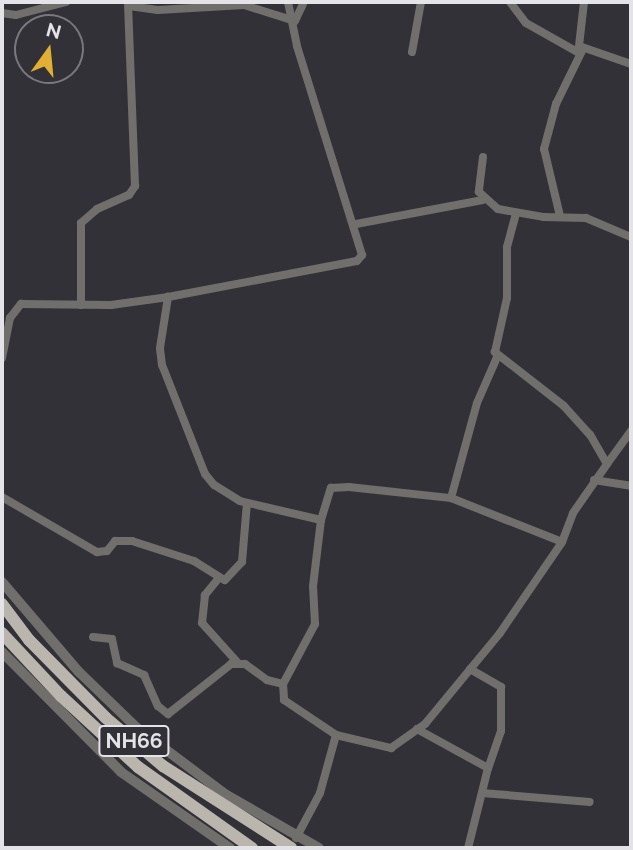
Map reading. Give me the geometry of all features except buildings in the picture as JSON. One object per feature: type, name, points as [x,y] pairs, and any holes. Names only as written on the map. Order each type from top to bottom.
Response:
[{"type":"highway","name":"NH66","points":[[2,604],[29,640],[106,718],[163,766],[294,843]]},
{"type":"highway","name":"NH66","points":[[2,633],[61,696],[138,767],[252,848]]},
{"type":"street","points":[[2,13],[16,15],[66,2]]},
{"type":"street","points":[[2,358],[10,318],[21,304],[81,305],[168,298],[357,261],[363,247],[297,46],[295,20],[288,2]]},
{"type":"street","points":[[295,20],[304,2]]},
{"type":"street","points":[[412,52],[421,2]]},
{"type":"street","points":[[510,2],[526,23],[581,52],[631,64]]},
{"type":"street","points":[[560,216],[544,149],[556,104],[581,52],[577,36],[584,2]]},
{"type":"street","points":[[81,305],[81,223],[97,209],[129,195],[135,186],[129,4],[158,10],[244,5],[295,20]]},
{"type":"street","points":[[483,158],[479,177],[483,200]]},
{"type":"street","points":[[356,224],[483,200],[516,214],[560,216],[607,223],[631,237]]},
{"type":"street","points":[[516,214],[507,247],[507,298],[495,349],[498,355],[564,406],[590,435],[607,464]]},
{"type":"street","points":[[168,298],[160,348],[169,389],[205,474],[222,491],[247,503],[321,520]]},
{"type":"street","points":[[451,498],[477,403],[498,355]]},
{"type":"street","points":[[562,542],[451,498],[338,486],[326,495],[321,520],[313,586],[316,624],[283,684],[284,700],[335,735],[391,748],[417,729],[470,669],[562,542],[594,480],[631,431]]},
{"type":"street","points":[[594,480],[631,486]]},
{"type":"street","points":[[2,497],[97,552],[107,551],[115,541],[132,541],[194,561],[218,579]]},
{"type":"street","points":[[247,503],[242,562],[233,575],[218,579],[205,595],[202,623],[238,663],[277,685],[283,684]]},
{"type":"street","points":[[2,582],[79,672],[137,728],[294,843],[319,848]]},
{"type":"street","points":[[93,637],[112,639],[117,663],[144,675],[158,706],[168,714],[238,663]]},
{"type":"street","points":[[2,652],[121,772],[230,848]]},
{"type":"street","points":[[468,848],[488,768],[501,731],[501,687],[470,669]]},
{"type":"street","points":[[417,729],[488,768]]},
{"type":"street","points":[[294,843],[320,793],[335,735]]},
{"type":"street","points":[[482,793],[590,802]]}]
